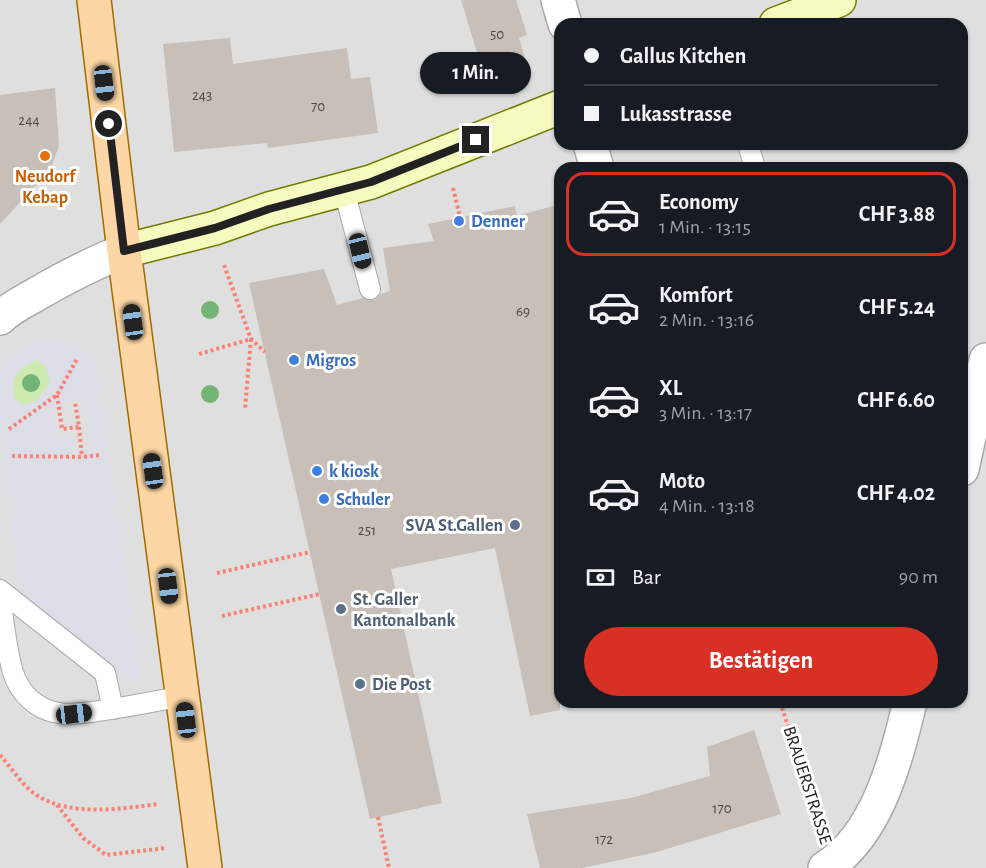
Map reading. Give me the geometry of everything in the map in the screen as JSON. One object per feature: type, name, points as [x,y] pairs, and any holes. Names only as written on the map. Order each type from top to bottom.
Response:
[{"type":"main road","points":[[94,0],[124,251],[205,868]]},
{"type":"main road","points":[[792,18],[839,0]]},
{"type":"main road","points":[[124,251],[215,228],[269,209],[371,182],[554,109]]},
{"type":"street","points":[[558,0],[563,18]]},
{"type":"street","points":[[0,318],[62,279],[124,251]]},
{"type":"street","points":[[968,442],[986,360]]},
{"type":"street","points":[[832,866],[857,841],[871,818],[892,765],[908,708]]},
{"type":"lane","points":[[344,190],[370,289]]},
{"type":"lane","points":[[0,590],[105,673],[113,709]]},
{"type":"lane","points":[[0,598],[13,672],[25,694],[47,710],[60,714],[113,709],[183,696]]},
{"type":"path","points":[[453,186],[459,218]]},
{"type":"path","points":[[224,265],[251,339],[245,409]]},
{"type":"path","points":[[251,339],[264,352]]},
{"type":"path","points":[[199,354],[251,339]]},
{"type":"path","points":[[9,429],[57,395],[77,358]]},
{"type":"path","points":[[57,395],[62,429],[79,427]]},
{"type":"path","points":[[75,402],[82,457]]},
{"type":"path","points":[[12,456],[82,457],[100,454]]},
{"type":"path","points":[[217,573],[310,552]]},
{"type":"path","points":[[222,616],[320,594]]},
{"type":"path","name":"BRAUERSTRASSE","points":[[782,708],[832,866]]},
{"type":"path","points":[[0,755],[31,791],[57,805],[109,811],[158,804]]},
{"type":"path","points":[[57,805],[83,838],[106,855],[167,848]]},
{"type":"path","points":[[378,818],[389,868]]},
{"type":"shaded area","points":[[0,0],[986,0],[986,868],[0,868]]},
{"type":"shaded area","points":[[48,339],[62,340],[79,347],[90,357],[97,368],[142,679],[132,681],[35,606],[22,589],[18,578],[0,426],[0,372],[3,363],[17,350],[32,342]],"holes":[[[36,360],[45,365],[50,380],[36,401],[23,405],[14,398],[13,380],[22,368]],[[86,399],[92,448],[72,451],[70,437],[56,438],[52,406],[65,404],[65,401]]]},
{"type":"green space","points":[[36,360],[45,365],[50,376],[49,384],[41,397],[23,405],[14,398],[13,380],[22,368]]},
{"type":"building","points":[[461,0],[516,0],[527,35],[519,38],[528,70],[486,82]]},
{"type":"building","points":[[230,38],[233,64],[347,48],[351,79],[370,77],[378,133],[268,148],[267,143],[174,152],[163,44]]},
{"type":"building","points":[[55,88],[59,146],[50,170],[0,224],[0,95]]},
{"type":"building","points":[[515,206],[517,216],[554,206],[554,708],[560,708],[560,710],[530,716],[495,548],[391,569],[442,803],[370,819],[249,283],[324,269],[337,305],[363,298],[374,300],[390,291],[383,248],[434,241],[428,224]]},
{"type":"building","points":[[754,730],[781,814],[657,852],[582,868],[540,868],[527,814],[631,798],[710,776],[707,747]]},
{"type":"place","name":"Neudorf Kebap","points":[[45,156]]},
{"type":"place","name":"Denner","points":[[459,221]]},
{"type":"place","name":"Migros","points":[[294,360]]},
{"type":"place","name":"k kiosk","points":[[317,471]]},
{"type":"place","name":"Schuler","points":[[324,499]]},
{"type":"place","name":"SVA St.Gallen","points":[[515,525]]},
{"type":"place","name":"St. Galler Kantonalbank","points":[[341,609]]},
{"type":"place","name":"Die Post","points":[[360,684]]},
{"type":"route","points":[[109,124],[124,251],[215,228],[269,209],[371,182],[476,140]]}]
